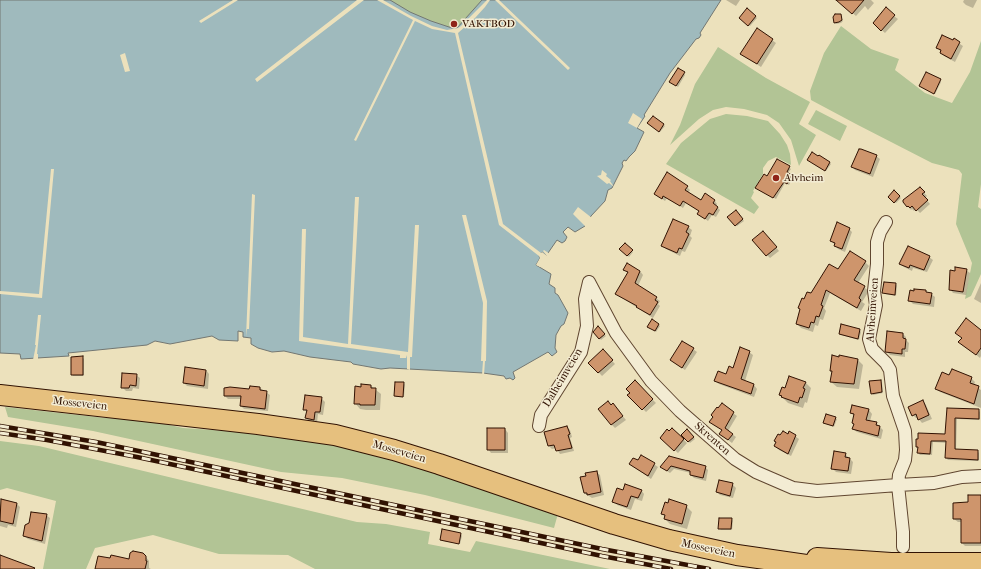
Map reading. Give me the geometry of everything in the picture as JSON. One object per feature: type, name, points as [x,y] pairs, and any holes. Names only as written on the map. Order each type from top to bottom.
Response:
[{"type":"highway","name":"Mosseveien","points":[[0,395],[258,424],[335,435],[394,450],[465,472],[614,524],[669,540],[737,555],[787,561],[818,568],[834,569]]},
{"type":"highway","points":[[891,563],[911,550]]},
{"type":"highway","name":"Mosseveien","points":[[787,561],[819,558],[891,563],[981,564]]},
{"type":"street","name":"Alvheimveien","points":[[886,222],[880,232],[877,242],[877,264],[874,290],[876,305],[869,339],[872,349],[886,363],[890,370],[892,396],[905,431],[905,460],[899,475],[898,485]]},
{"type":"street","name":"Skrenten","points":[[589,282],[616,333],[651,381],[680,411],[735,459],[756,472],[782,484],[809,490],[823,491],[934,483],[962,477],[981,476]]},
{"type":"street","name":"Dalheimveien","points":[[538,426],[541,415],[581,352],[587,326],[585,298],[589,282]]},
{"type":"street","points":[[898,485],[903,532],[911,550]]},
{"type":"green space","points":[[380,0],[486,0],[466,22],[455,29],[450,30]]},
{"type":"green space","points":[[841,26],[871,49],[899,59],[895,70],[925,93],[952,103],[970,72],[981,41],[981,184],[978,207],[981,209],[981,274],[971,296],[965,299],[972,263],[956,224],[962,174],[959,170],[932,163],[811,100],[810,91],[824,53]]},
{"type":"green space","points":[[718,47],[766,78],[810,102],[799,124],[816,135],[799,166],[791,140],[779,123],[767,115],[744,109],[726,107],[713,110],[699,119],[670,145],[680,125],[695,84]]},
{"type":"green space","points":[[816,110],[847,126],[840,141],[808,124]]},
{"type":"green space","points":[[726,114],[747,116],[768,121],[780,134],[787,145],[790,154],[791,165],[776,157],[768,161],[763,168],[763,174],[753,191],[754,192],[751,198],[759,207],[754,214],[666,164],[681,143],[710,119]]},
{"type":"green space","points":[[5,407],[106,418],[143,419],[183,428],[257,433],[386,453],[559,510],[554,528],[425,495],[342,478],[281,472],[93,431],[8,417]]},
{"type":"green space","points":[[0,441],[39,446],[357,522],[386,524],[430,532],[428,544],[470,552],[476,541],[610,569],[315,569],[288,555],[219,554],[153,535],[95,548],[86,569],[43,569],[56,501],[7,488],[0,490]]},
{"type":"water","points":[[0,0],[390,0],[410,12],[455,29],[482,0],[721,0],[700,33],[701,35],[699,38],[696,39],[670,73],[644,115],[645,116],[637,128],[644,132],[635,151],[626,161],[624,160],[622,163],[623,166],[612,188],[608,190],[605,201],[591,216],[585,226],[575,232],[568,227],[563,232],[567,237],[565,241],[562,243],[557,240],[547,256],[542,252],[539,256],[540,258],[536,265],[551,274],[549,284],[555,288],[555,293],[558,295],[568,313],[564,324],[561,326],[556,335],[555,348],[557,352],[552,356],[548,352],[513,372],[515,378],[513,380],[510,378],[506,379],[504,376],[483,373],[390,368],[381,369],[353,364],[351,362],[310,357],[284,351],[272,352],[258,348],[251,344],[251,338],[243,337],[243,332],[238,331],[238,341],[219,340],[212,336],[170,344],[155,341],[147,345],[68,353],[69,356],[21,359],[20,354],[0,353]]},
{"type":"pier","points":[[233,0],[238,0],[201,23],[199,21]]},
{"type":"pier","points":[[357,0],[364,0],[257,82],[255,79]]},
{"type":"pier","points":[[377,0],[383,0],[432,26],[447,30],[461,26],[487,0],[490,0],[475,18],[458,33],[503,224],[541,253],[542,252],[547,256],[543,251],[544,250],[550,254],[547,258],[542,255],[542,259],[539,264],[541,265],[540,267],[536,265],[540,258],[539,256],[499,225],[455,33],[432,29],[415,21],[356,141],[354,140],[413,20]]},
{"type":"pier","points":[[495,0],[499,0],[570,68],[568,70]]},
{"type":"pier","points":[[125,53],[130,71],[125,72],[120,55]]},
{"type":"pier","points":[[633,113],[642,119],[637,128],[628,123]]},
{"type":"pier","points":[[51,169],[54,169],[42,298],[0,294],[0,291],[39,294]]},
{"type":"pier","points":[[602,170],[607,174],[606,176],[611,180],[610,181],[614,187],[609,183],[607,184],[597,176],[601,175]]},
{"type":"pier","points":[[252,194],[255,195],[249,329],[247,329],[246,337]]},
{"type":"pier","points":[[355,197],[359,197],[351,344],[408,352],[415,225],[419,225],[410,370],[407,369],[407,355],[406,358],[400,358],[400,355],[299,341],[302,229],[306,229],[303,337],[348,344]]},
{"type":"pier","points":[[578,207],[592,218],[586,227],[573,214]]},
{"type":"pier","points":[[462,215],[466,215],[487,301],[486,361],[484,375],[482,375],[483,361],[481,361],[483,303]]},
{"type":"pier","points":[[38,315],[41,315],[37,354],[38,360],[33,360],[36,345]]},
{"type":"building","points":[[836,0],[864,0],[852,14]]},
{"type":"building","points":[[886,7],[895,15],[881,31],[873,23]]},
{"type":"building","points":[[747,8],[756,16],[748,26],[739,18]]},
{"type":"building","points":[[835,14],[841,14],[842,20],[834,23],[833,17]]},
{"type":"building","points":[[757,28],[773,39],[757,64],[740,54]]},
{"type":"building","points":[[942,35],[953,40],[954,38],[960,42],[951,59],[940,53],[941,50],[936,48]]},
{"type":"building","points":[[678,68],[685,72],[676,86],[669,82]]},
{"type":"building","points":[[926,72],[941,79],[934,94],[919,86]]},
{"type":"building","points":[[653,116],[664,124],[659,132],[647,123]]},
{"type":"building","points":[[859,149],[877,155],[870,174],[851,167]]},
{"type":"building","points":[[812,152],[830,162],[825,171],[807,160]]},
{"type":"building","name":"Alvheim","points":[[777,159],[790,166],[787,172],[792,175],[787,184],[784,182],[773,198],[755,188],[764,174],[767,176]]},
{"type":"building","points":[[667,172],[688,186],[685,190],[701,200],[705,193],[715,200],[713,203],[718,207],[713,215],[709,213],[705,219],[697,214],[699,211],[683,201],[680,206],[663,196],[662,199],[654,194]]},
{"type":"building","points":[[920,187],[925,192],[922,194],[928,200],[916,211],[912,206],[910,208],[908,206],[907,207],[903,200]]},
{"type":"building","points":[[894,190],[900,196],[894,203],[888,197]]},
{"type":"building","points":[[736,210],[743,219],[735,226],[727,217]]},
{"type":"building","points":[[673,219],[689,226],[686,232],[689,234],[682,249],[679,248],[677,253],[661,246]]},
{"type":"building","points":[[837,222],[850,228],[842,249],[834,246],[835,243],[830,241]]},
{"type":"building","points":[[763,231],[777,247],[766,256],[752,240]]},
{"type":"building","points":[[625,243],[633,250],[627,256],[619,249]]},
{"type":"building","points":[[908,246],[930,256],[924,270],[910,265],[909,268],[899,264]]},
{"type":"building","points":[[850,251],[866,261],[854,280],[865,286],[859,298],[861,300],[857,308],[826,290],[819,317],[816,316],[814,323],[811,322],[809,328],[796,324],[800,309],[798,308],[802,298],[804,299],[807,292],[811,293],[829,264],[838,269]]},
{"type":"building","points":[[627,263],[640,271],[635,283],[657,297],[655,300],[658,302],[650,315],[615,294],[628,272],[623,270]]},
{"type":"building","points":[[955,267],[967,269],[963,292],[949,290],[950,270],[955,271]]},
{"type":"building","points":[[884,282],[896,283],[895,295],[882,293]]},
{"type":"building","points":[[914,289],[926,290],[926,292],[932,293],[930,304],[908,301],[910,290],[914,291]]},
{"type":"building","points":[[966,318],[981,330],[981,348],[976,355],[958,342],[962,338],[955,333]]},
{"type":"building","points":[[652,319],[659,324],[655,331],[647,327]]},
{"type":"building","points":[[841,324],[860,329],[858,339],[839,334]]},
{"type":"building","points":[[598,326],[605,334],[599,339],[593,332]]},
{"type":"building","points":[[887,331],[903,333],[903,338],[906,339],[905,349],[902,349],[902,354],[885,352]]},
{"type":"building","points":[[682,341],[694,348],[682,368],[670,360]]},
{"type":"building","points":[[740,347],[750,351],[741,379],[754,384],[751,394],[714,381],[718,371],[726,374],[729,366],[733,368]]},
{"type":"building","points":[[603,349],[613,360],[598,373],[588,363]]},
{"type":"building","points":[[832,355],[858,359],[854,384],[830,382]]},
{"type":"building","points":[[83,356],[83,375],[71,375],[71,357]]},
{"type":"building","points":[[185,367],[206,370],[204,386],[183,383]]},
{"type":"building","points":[[952,369],[972,377],[970,383],[979,386],[974,404],[935,389],[942,372],[949,375]]},
{"type":"building","points":[[122,373],[137,374],[136,386],[130,385],[129,388],[121,388]]},
{"type":"building","points":[[789,376],[806,382],[803,388],[805,389],[802,398],[800,397],[798,403],[779,395],[782,387],[785,388]]},
{"type":"building","points":[[635,380],[653,399],[642,410],[627,395],[630,393],[626,389]]},
{"type":"building","points":[[881,380],[882,392],[871,394],[869,381]]},
{"type":"building","points":[[395,382],[404,382],[403,397],[394,396]]},
{"type":"building","points":[[361,384],[371,385],[371,388],[376,388],[375,405],[354,404],[355,386],[361,387]]},
{"type":"building","points":[[250,386],[260,387],[260,390],[267,391],[265,409],[240,406],[241,396],[224,396],[224,388],[230,387],[249,389]]},
{"type":"building","points":[[305,395],[322,397],[320,412],[315,412],[314,420],[305,418],[307,410],[303,410]]},
{"type":"building","points":[[923,400],[929,415],[918,420],[916,414],[912,416],[908,407]]},
{"type":"building","points":[[608,401],[611,405],[613,403],[623,416],[611,425],[598,409]]},
{"type":"building","points":[[722,403],[734,412],[725,428],[733,434],[728,440],[719,434],[722,430],[709,422],[713,417],[711,415]]},
{"type":"building","points":[[852,405],[869,409],[866,420],[877,422],[876,425],[880,426],[878,436],[852,429],[854,424],[852,423],[854,414],[850,413]]},
{"type":"building","points":[[947,408],[979,409],[979,419],[955,418],[955,449],[978,450],[978,460],[945,458],[946,441],[931,441],[930,454],[917,453],[918,447],[916,447],[916,439],[918,439],[918,433],[945,434]]},
{"type":"building","points":[[826,414],[836,417],[833,426],[823,423]]},
{"type":"building","points":[[567,426],[572,448],[556,451],[554,445],[548,446],[544,432]]},
{"type":"building","points":[[487,428],[505,428],[505,450],[487,450]]},
{"type":"building","points":[[672,428],[684,439],[674,451],[660,438],[667,429],[669,431]]},
{"type":"building","points":[[687,429],[694,437],[688,442],[681,435]]},
{"type":"building","points":[[783,431],[788,434],[789,431],[796,435],[788,454],[774,446],[776,442],[774,441],[778,434],[780,435]]},
{"type":"building","points":[[834,451],[846,453],[845,457],[850,458],[848,471],[831,469]]},
{"type":"building","points":[[641,455],[655,463],[648,476],[629,464],[633,458],[638,460]]},
{"type":"building","points":[[669,456],[706,466],[703,478],[690,475],[690,471],[671,466],[667,471],[660,467]]},
{"type":"building","points":[[597,471],[601,492],[587,495],[587,493],[584,493],[580,477],[586,476],[585,473]]},
{"type":"building","points":[[719,480],[733,483],[730,496],[716,492]]},
{"type":"building","points":[[625,484],[642,490],[638,498],[631,496],[627,507],[612,502],[617,488],[623,490]]},
{"type":"building","points":[[968,495],[981,495],[981,543],[961,543],[961,519],[953,519],[953,503],[968,502]]},
{"type":"building","points":[[1,499],[17,503],[13,524],[0,521]]},
{"type":"building","points":[[669,499],[687,505],[682,524],[664,519],[665,515],[661,514],[665,502],[668,503]]},
{"type":"building","points":[[31,512],[47,514],[42,541],[23,536],[25,525],[29,523]]},
{"type":"building","points":[[719,518],[732,518],[731,529],[718,529]]},
{"type":"building","points":[[442,529],[461,533],[459,544],[440,540]]},
{"type":"building","points":[[133,551],[143,553],[146,556],[147,561],[145,569],[95,569],[98,556],[110,558],[111,555],[129,559],[130,553]]},
{"type":"building","points":[[0,555],[35,568],[0,569]]},
{"type":"railway","points":[[0,426],[96,442],[602,549],[709,569]]},
{"type":"railway","points":[[0,433],[47,440],[137,457],[602,556],[671,569]]},
{"type":"place","name":"VAKTBOD","points":[[454,24]]},
{"type":"place","name":"Alvheim","points":[[776,178]]}]
